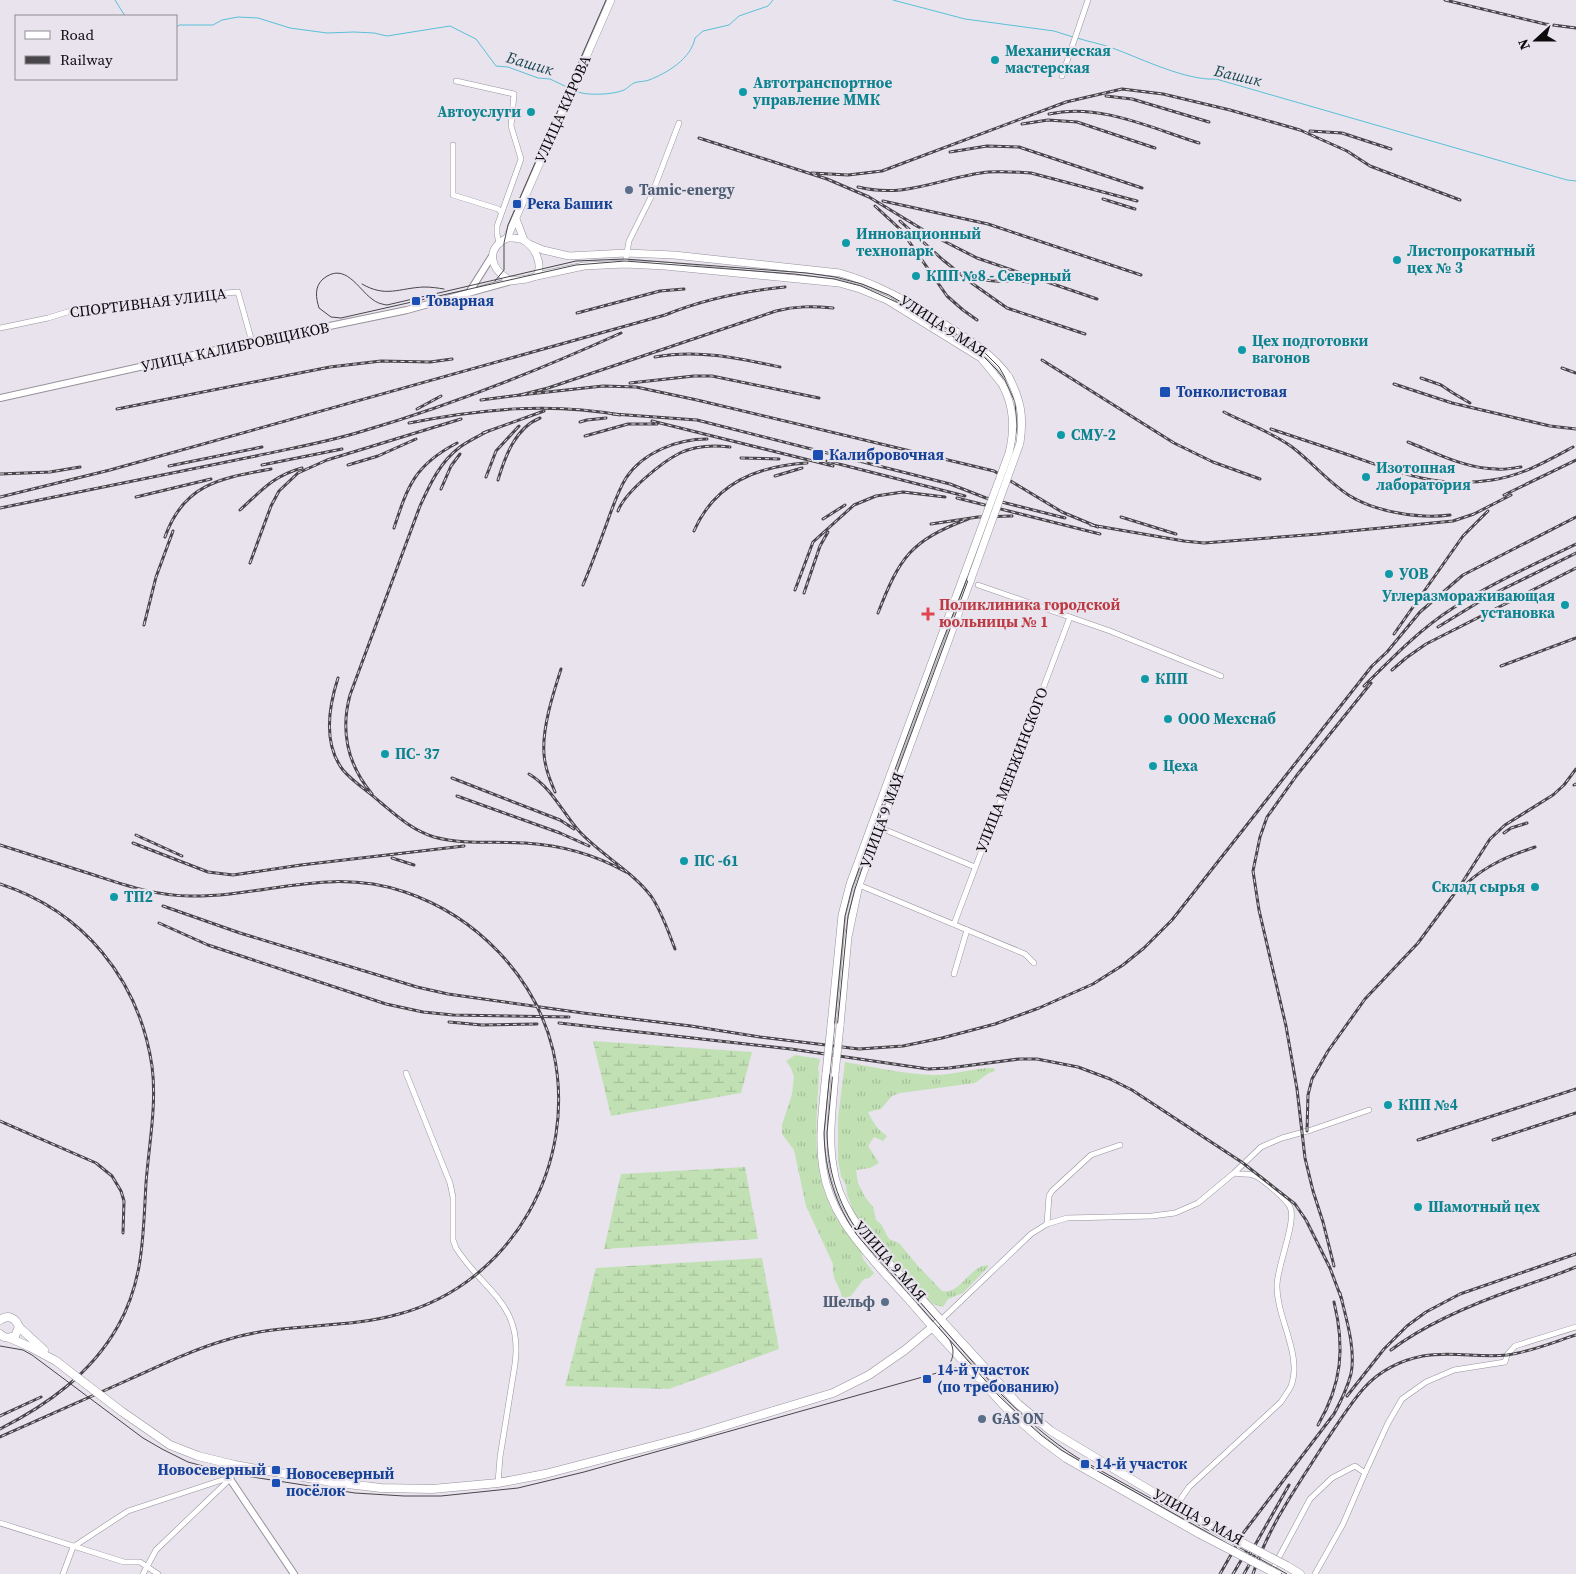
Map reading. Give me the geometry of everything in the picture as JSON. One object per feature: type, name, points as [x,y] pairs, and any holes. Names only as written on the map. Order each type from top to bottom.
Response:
[{"type":"main road","name":"УЛИЦА КИРОВА","points":[[492,256],[495,246],[506,238],[516,219],[611,0]]},
{"type":"main road","points":[[492,256],[499,271],[511,281],[537,276],[539,262],[526,242],[516,219]]},
{"type":"main road","points":[[506,238],[526,242]]},
{"type":"main road","name":"УЛИЦА 9 МАЯ","points":[[526,242],[543,250],[569,256],[626,253],[674,255],[817,270],[863,280],[890,292],[970,340],[991,356],[1009,377],[1020,400],[1023,427],[1020,443],[859,886],[848,937],[835,1074],[831,1147],[833,1168],[845,1205],[853,1219],[874,1246],[1018,1404],[1051,1431],[1206,1524],[1300,1574]]},
{"type":"main road","name":"УЛИЦА 9 МАЯ","points":[[537,276],[584,266],[625,264],[665,266],[839,283],[887,300],[981,358],[1002,384],[1011,404],[1012,412],[1012,441],[1009,452],[871,824],[852,877],[842,915],[826,1073],[821,1148],[823,1169],[828,1190],[836,1210],[866,1252],[933,1328],[1010,1411],[1038,1438],[1066,1458],[1200,1534],[1277,1574]]},
{"type":"main road","points":[[0,1311],[13,1318],[19,1327],[56,1362],[170,1445],[198,1456],[235,1465],[331,1482],[381,1488],[432,1489],[498,1483],[545,1474],[691,1436],[819,1398],[869,1375],[905,1350],[941,1320]]},
{"type":"main road","points":[[0,1320],[8,1316]]},
{"type":"main road","points":[[3,1336],[15,1336],[19,1327]]},
{"type":"main road","points":[[3,1336],[30,1347],[56,1362]]},
{"type":"street","points":[[1062,76],[1088,0]]},
{"type":"street","points":[[456,81],[514,94],[511,126],[522,159],[497,226],[499,243]]},
{"type":"street","points":[[625,264],[629,241],[650,199],[679,123]]},
{"type":"street","points":[[452,145],[453,195],[498,209],[501,212]]},
{"type":"street","points":[[470,291],[492,256]]},
{"type":"street","name":"УЛИЦА КАЛИБРОВЩИКОВ","points":[[0,398],[252,342],[408,310],[511,281]]},
{"type":"street","name":"СПОРТИВНАЯ УЛИЦА","points":[[0,328],[48,318],[76,309],[165,298],[238,292],[252,342]]},
{"type":"street","points":[[978,585],[1110,631],[1221,676]]},
{"type":"street","name":"УЛИЦА МЕНЖИНСКОГО","points":[[954,924],[1070,617]]},
{"type":"street","points":[[871,824],[975,867]]},
{"type":"street","points":[[859,886],[1025,954],[1034,963]]},
{"type":"street","points":[[954,974],[968,930]]},
{"type":"street","points":[[406,1073],[450,1183],[453,1197],[453,1240],[461,1256],[508,1311],[516,1336],[515,1364],[500,1457],[498,1483]]},
{"type":"street","points":[[941,1320],[1031,1234],[1047,1224],[1067,1218],[1152,1216],[1175,1213],[1198,1203],[1261,1147],[1282,1138],[1322,1127],[1369,1110]]},
{"type":"street","points":[[1047,1224],[1049,1196],[1052,1191],[1091,1155],[1120,1146]]},
{"type":"street","points":[[1176,1506],[1189,1488],[1281,1402],[1291,1385],[1293,1374],[1293,1356],[1277,1300],[1277,1283],[1291,1219],[1291,1208],[1283,1198],[1254,1175],[1234,1173]]},
{"type":"street","points":[[1315,1574],[1343,1524],[1388,1423],[1402,1399],[1426,1382],[1454,1370],[1504,1362],[1515,1346],[1576,1327]]},
{"type":"street","points":[[143,1574],[156,1550],[230,1479],[235,1465]]},
{"type":"street","points":[[1269,1574],[1310,1499],[1332,1478],[1355,1466],[1365,1473]]},
{"type":"street","points":[[63,1574],[72,1547],[128,1511],[230,1479]]},
{"type":"street","points":[[230,1479],[294,1574]]},
{"type":"street","points":[[0,1523],[124,1562],[135,1561],[147,1565],[154,1573],[158,1574]]},
{"type":"green space","points":[[593,1041],[752,1052],[741,1093],[611,1116]]},
{"type":"green space","points":[[795,1055],[820,1059],[818,1069],[816,1143],[820,1177],[835,1216],[861,1251],[863,1259],[874,1273],[869,1278],[864,1279],[847,1301],[842,1299],[833,1275],[833,1264],[806,1206],[794,1150],[782,1134],[782,1125],[792,1094],[794,1077],[786,1061]]},
{"type":"green space","points":[[845,1062],[900,1072],[933,1075],[994,1068],[995,1071],[975,1083],[900,1093],[892,1096],[881,1109],[868,1112],[871,1119],[887,1136],[883,1141],[874,1137],[868,1146],[879,1163],[870,1168],[856,1170],[858,1183],[873,1207],[876,1220],[881,1224],[889,1239],[899,1243],[942,1291],[954,1289],[975,1270],[987,1265],[989,1266],[963,1293],[948,1299],[943,1307],[933,1304],[921,1293],[888,1257],[854,1213],[847,1194],[846,1185],[841,1176],[838,1160],[838,1118]]},
{"type":"green space","points":[[745,1167],[758,1239],[604,1249],[621,1174]]},
{"type":"green space","points":[[762,1258],[779,1349],[669,1389],[565,1386],[596,1268]]},
{"type":"waterway","name":"Башик","points":[[115,0],[124,15]]},
{"type":"waterway","name":"Башик","points":[[575,91],[592,94],[613,93],[624,90],[636,82],[647,81],[656,77],[683,59],[693,46],[695,38],[703,31],[729,25],[739,16],[768,6],[773,0]]},
{"type":"waterway","name":"Башик","points":[[893,0],[965,19],[1054,31],[1073,37]]},
{"type":"waterway","name":"Башик","points":[[178,26],[213,25],[222,20],[238,17],[258,18],[290,28],[327,33],[354,32],[387,36],[450,26],[476,39],[496,66],[508,67],[538,78],[550,79],[569,88]]},
{"type":"waterway","name":"Башик","points":[[1077,38],[1110,47],[1178,73],[1204,79],[1216,79],[1576,181]]},
{"type":"tram line","points":[[495,281],[504,270],[504,243],[508,225],[606,0]]},
{"type":"tram line","points":[[1282,1574],[1085,1464],[1061,1450],[1041,1435],[999,1396],[857,1235],[837,1199],[829,1174],[824,1133],[845,916],[852,888],[883,802],[1012,454],[1017,427],[1015,402],[1005,380],[983,356],[905,306],[861,286],[834,279],[794,274],[625,261],[576,265],[341,318],[331,317],[319,308],[317,289],[323,279],[331,274],[338,273],[344,275],[350,278],[374,300],[387,305],[576,261],[625,259],[807,273],[835,277],[862,284],[889,295],[970,342],[999,367],[1013,391],[1019,412],[1018,442],[870,845],[848,916],[827,1133],[832,1173],[839,1197],[859,1233],[1001,1394],[1028,1420],[1057,1444],[1078,1458],[1287,1574]]},
{"type":"tram line","points":[[362,284],[378,291],[424,287],[444,289]]},
{"type":"tram line","points":[[942,1371],[949,1365],[952,1358],[953,1349],[950,1341]]},
{"type":"tram line","points":[[0,1346],[23,1350],[32,1355],[143,1438],[188,1462],[233,1474],[355,1493],[404,1496],[441,1496],[518,1488],[584,1472],[962,1366],[967,1365],[977,1368]]},
{"type":"railway","points":[[1445,0],[1545,24],[1576,28]]},
{"type":"railway","points":[[812,173],[848,175],[882,171],[1066,102],[1122,89],[1163,94],[1230,110],[1300,130],[1347,151],[1370,166],[1460,200]]},
{"type":"railway","points":[[1106,96],[1132,99],[1209,122]]},
{"type":"railway","points":[[1049,114],[1068,111],[1106,114],[1144,124],[1199,143]]},
{"type":"railway","points":[[1022,124],[1048,120],[1077,122],[1155,148]]},
{"type":"railway","points":[[1310,131],[1342,133],[1391,149]]},
{"type":"railway","points":[[699,138],[827,179],[869,197],[930,234],[977,258],[1097,299]]},
{"type":"railway","points":[[950,152],[987,146],[1019,147],[1142,188]]},
{"type":"railway","points":[[858,187],[876,190],[909,189],[988,172],[1015,172],[1031,173],[1137,201]]},
{"type":"railway","points":[[1103,199],[1135,209]]},
{"type":"railway","points":[[883,201],[988,224],[1141,275]]},
{"type":"railway","points":[[875,206],[901,230],[947,296],[977,320]]},
{"type":"railway","points":[[900,221],[943,260],[1007,308],[1085,334]]},
{"type":"railway","points":[[964,273],[987,280],[1020,281],[1035,284]]},
{"type":"railway","points":[[0,497],[110,470],[665,315],[709,300],[739,293],[785,287]]},
{"type":"railway","points":[[577,313],[660,291],[684,289]]},
{"type":"railway","points":[[833,308],[804,307],[776,311],[548,388],[520,395],[603,386],[636,387],[697,400],[994,471],[1062,512],[1098,527]]},
{"type":"railway","points":[[0,508],[350,435],[429,410],[494,386],[558,361],[621,333]]},
{"type":"railway","points":[[655,357],[702,354],[780,367]]},
{"type":"railway","points":[[117,409],[330,367],[381,361],[430,362],[452,359]]},
{"type":"railway","points":[[1042,360],[1174,443],[1213,462],[1260,479]]},
{"type":"railway","points":[[1562,368],[1576,373]]},
{"type":"railway","points":[[630,383],[694,376],[712,376],[819,398]]},
{"type":"railway","points":[[1421,378],[1441,385],[1470,403]]},
{"type":"railway","points":[[1394,384],[1452,403],[1550,426],[1576,429]]},
{"type":"railway","points":[[481,400],[520,395]]},
{"type":"railway","points":[[417,409],[441,396]]},
{"type":"railway","points":[[409,423],[462,414],[514,409],[567,409],[620,415]]},
{"type":"railway","points":[[483,433],[544,411]]},
{"type":"railway","points":[[1224,412],[1268,432],[1284,442],[1335,485],[1361,502],[1398,513],[1425,516],[1450,515]]},
{"type":"railway","points":[[613,414],[697,420],[950,484],[986,498],[1065,518]]},
{"type":"railway","points":[[498,480],[512,444],[524,429],[540,418]]},
{"type":"railway","points":[[580,422],[606,418]]},
{"type":"railway","points":[[250,563],[271,506],[279,491],[298,473],[327,460],[461,419]]},
{"type":"railway","points":[[652,421],[833,466]]},
{"type":"railway","points":[[585,436],[628,424],[657,424]]},
{"type":"railway","points":[[486,477],[496,451],[519,426]]},
{"type":"railway","points":[[1271,429],[1398,472],[1416,477],[1452,482],[1503,478],[1534,467],[1573,447]]},
{"type":"railway","points":[[372,794],[357,772],[348,748],[346,722],[350,695],[420,506],[432,482],[441,466],[453,453],[466,443],[488,431]]},
{"type":"railway","points":[[348,465],[378,456],[416,439]]},
{"type":"railway","points":[[583,585],[618,493],[633,469],[651,454],[673,444],[707,439]]},
{"type":"railway","points":[[1408,442],[1451,460],[1474,466],[1500,469],[1521,467]]},
{"type":"railway","points":[[394,528],[409,488],[422,468],[443,451],[457,443]]},
{"type":"railway","points":[[169,466],[262,447]]},
{"type":"railway","points":[[618,511],[628,495],[654,470],[672,457],[698,447],[730,447]]},
{"type":"railway","points":[[262,465],[342,449]]},
{"type":"railway","points":[[441,489],[451,466],[460,454]]},
{"type":"railway","points":[[741,458],[779,459]]},
{"type":"railway","points":[[1504,495],[1576,460]]},
{"type":"railway","points":[[827,461],[965,496]]},
{"type":"railway","points":[[694,531],[713,501],[740,480],[771,468],[807,463]]},
{"type":"railway","points":[[0,474],[50,472],[80,467]]},
{"type":"railway","points":[[240,510],[275,480],[302,468]]},
{"type":"railway","points":[[775,476],[802,468]]},
{"type":"railway","points":[[165,537],[173,519],[194,494],[221,480],[271,469]]},
{"type":"railway","points":[[136,497],[211,479]]},
{"type":"railway","points":[[795,590],[813,542],[854,505],[876,496],[903,492],[945,497]]},
{"type":"railway","points":[[1091,525],[1204,543],[1453,521],[1474,514],[1511,495]]},
{"type":"railway","points":[[957,498],[1100,534]]},
{"type":"railway","points":[[823,519],[845,505]]},
{"type":"railway","points":[[1394,634],[1463,536],[1488,511]]},
{"type":"railway","points":[[931,524],[978,517],[1012,516]]},
{"type":"railway","points":[[1121,517],[1176,534]]},
{"type":"railway","points":[[163,906],[240,933],[417,987],[448,994],[859,1049],[903,1046],[995,1024],[1039,1008],[1093,984],[1123,965],[1144,948],[1172,920],[1372,666],[1387,652],[1420,612],[1463,575],[1576,517]]},
{"type":"railway","points":[[878,613],[893,578],[909,553],[933,535],[968,519]]},
{"type":"railway","points":[[144,625],[156,577],[173,531]]},
{"type":"railway","points":[[804,593],[820,546],[828,532]]},
{"type":"railway","points":[[1364,686],[1441,616],[1498,582],[1576,544]]},
{"type":"railway","points":[[1438,627],[1487,597],[1576,553]]},
{"type":"railway","points":[[1392,670],[1426,644],[1576,568]]},
{"type":"railway","points":[[1501,666],[1576,638]]},
{"type":"railway","points":[[555,792],[545,764],[544,744],[549,711],[561,669]]},
{"type":"railway","points":[[338,678],[330,713],[330,737],[337,760],[351,779],[405,822],[426,834],[445,839],[468,842],[538,844],[564,849],[590,856],[626,872]]},
{"type":"railway","points":[[1334,1266],[1305,1158],[1297,1089],[1286,1026],[1259,910],[1253,871],[1260,837],[1267,817],[1297,775],[1371,683]]},
{"type":"railway","points":[[1307,1131],[1308,1095],[1312,1079],[1328,1051],[1365,999],[1418,943],[1460,886],[1490,839],[1505,825],[1553,795],[1564,785],[1576,769]]},
{"type":"railway","points":[[529,774],[544,786],[579,831],[635,879],[651,896],[662,915],[675,949]]},
{"type":"railway","points":[[452,778],[560,820],[574,829]]},
{"type":"railway","points":[[457,796],[560,833],[589,846]]},
{"type":"railway","points":[[1504,833],[1511,828],[1527,823]]},
{"type":"railway","points":[[136,835],[182,856]]},
{"type":"railway","points":[[133,843],[208,872],[233,875],[464,846]]},
{"type":"railway","points":[[0,845],[129,886],[177,896],[218,895],[323,882],[349,882],[377,885],[405,892],[431,903],[456,916],[478,933],[499,952],[517,974],[532,997],[544,1023],[553,1050],[559,1093],[556,1135],[546,1175],[528,1213],[505,1247],[475,1276],[439,1298],[399,1314],[356,1322],[247,1334],[213,1344],[165,1363],[0,1437]]},
{"type":"railway","points":[[1466,884],[1482,871],[1498,862],[1535,847]]},
{"type":"railway","points":[[392,858],[414,865]]},
{"type":"railway","points":[[0,884],[30,896],[57,912],[81,931],[102,952],[120,977],[134,1005],[145,1034],[152,1066],[154,1095],[141,1256],[127,1309],[107,1343],[81,1373],[51,1399],[0,1429]]},
{"type":"railway","points":[[159,923],[208,945],[386,1004],[423,1012],[453,1015],[569,1017]]},
{"type":"railway","points":[[449,1022],[482,1025],[537,1024]]},
{"type":"railway","points":[[559,1023],[791,1049],[928,1069],[1019,1059],[1037,1059],[1078,1067],[1132,1090],[1243,1163],[1295,1204],[1306,1220],[1330,1268],[1342,1300]]},
{"type":"railway","points":[[1418,1140],[1576,1089]]},
{"type":"railway","points":[[1493,1140],[1576,1113]]},
{"type":"railway","points":[[0,1121],[96,1163],[112,1176],[121,1191],[124,1201],[123,1233]]},
{"type":"railway","points":[[1347,1396],[1384,1349],[1407,1326],[1426,1312],[1460,1294],[1576,1254]]},
{"type":"railway","points":[[1391,1350],[1420,1331],[1452,1314],[1576,1267]]},
{"type":"railway","points":[[1220,1574],[1244,1532],[1334,1414],[1344,1395],[1351,1374],[1352,1354],[1350,1334],[1340,1293]]},
{"type":"railway","points":[[1318,1425],[1332,1395],[1339,1365],[1340,1334],[1334,1302]]},
{"type":"railway","points":[[1253,1574],[1275,1523],[1294,1491],[1348,1408],[1376,1376],[1399,1363],[1423,1356],[1444,1354],[1486,1356],[1516,1354],[1576,1335]]},
{"type":"railway","points":[[0,1416],[41,1397]]},
{"type":"railway","points":[[1246,1561],[1289,1485]]},
{"type":"railway","points":[[1233,1574],[1246,1552]]},
{"type":"railway","points":[[1244,1574],[1254,1556]]},
{"type":"place","name":"Механическая мастерская","points":[[995,60]]},
{"type":"place","name":"Автотранспортное управление ММК","points":[[743,92]]},
{"type":"place","name":"Автоуслуги","points":[[531,112]]},
{"type":"place","name":"Tamic-energy","points":[[629,190]]},
{"type":"place","name":"Река Башик","points":[[517,204]]},
{"type":"place","name":"Инновационный технопарк","points":[[846,243]]},
{"type":"place","name":"Листопрокатный цех № 3","points":[[1397,260]]},
{"type":"place","name":"КПП №8 - Северный","points":[[916,276]]},
{"type":"place","name":"Товарная","points":[[416,301]]},
{"type":"place","name":"Цех подготовки вагонов","points":[[1242,350]]},
{"type":"place","name":"Тонколистовая","points":[[1165,392]]},
{"type":"place","name":"СМУ-2","points":[[1061,435]]},
{"type":"place","name":"Калибровочная","points":[[818,455]]},
{"type":"place","name":"Изотопная лаборатория","points":[[1366,477]]},
{"type":"place","name":"УОВ","points":[[1389,574]]},
{"type":"place","name":"Углеразмораживающая установка","points":[[1565,605]]},
{"type":"place","name":"Поликлиника городской юольницы № 1","points":[[928,614]]},
{"type":"place","name":"КПП","points":[[1145,679]]},
{"type":"place","name":"ООО Мехснаб","points":[[1168,719]]},
{"type":"place","name":"ПС- 37","points":[[385,754]]},
{"type":"place","name":"Цеха","points":[[1153,766]]},
{"type":"place","name":"ПС -61","points":[[684,861]]},
{"type":"place","name":"Склад сырья","points":[[1535,887]]},
{"type":"place","name":"ТП2","points":[[114,897]]},
{"type":"place","name":"КПП №4","points":[[1388,1105]]},
{"type":"place","name":"Шамотный цех","points":[[1418,1207]]},
{"type":"place","name":"Шельф","points":[[885,1302]]},
{"type":"place","name":"14-й участок (по требованию)","points":[[927,1379]]},
{"type":"place","name":"GAS ON","points":[[982,1419]]},
{"type":"place","name":"14-й участок","points":[[1085,1464]]},
{"type":"place","name":"Новосеверный","points":[[276,1470]]},
{"type":"place","name":"Новосеверный посёлок","points":[[276,1483]]}]
